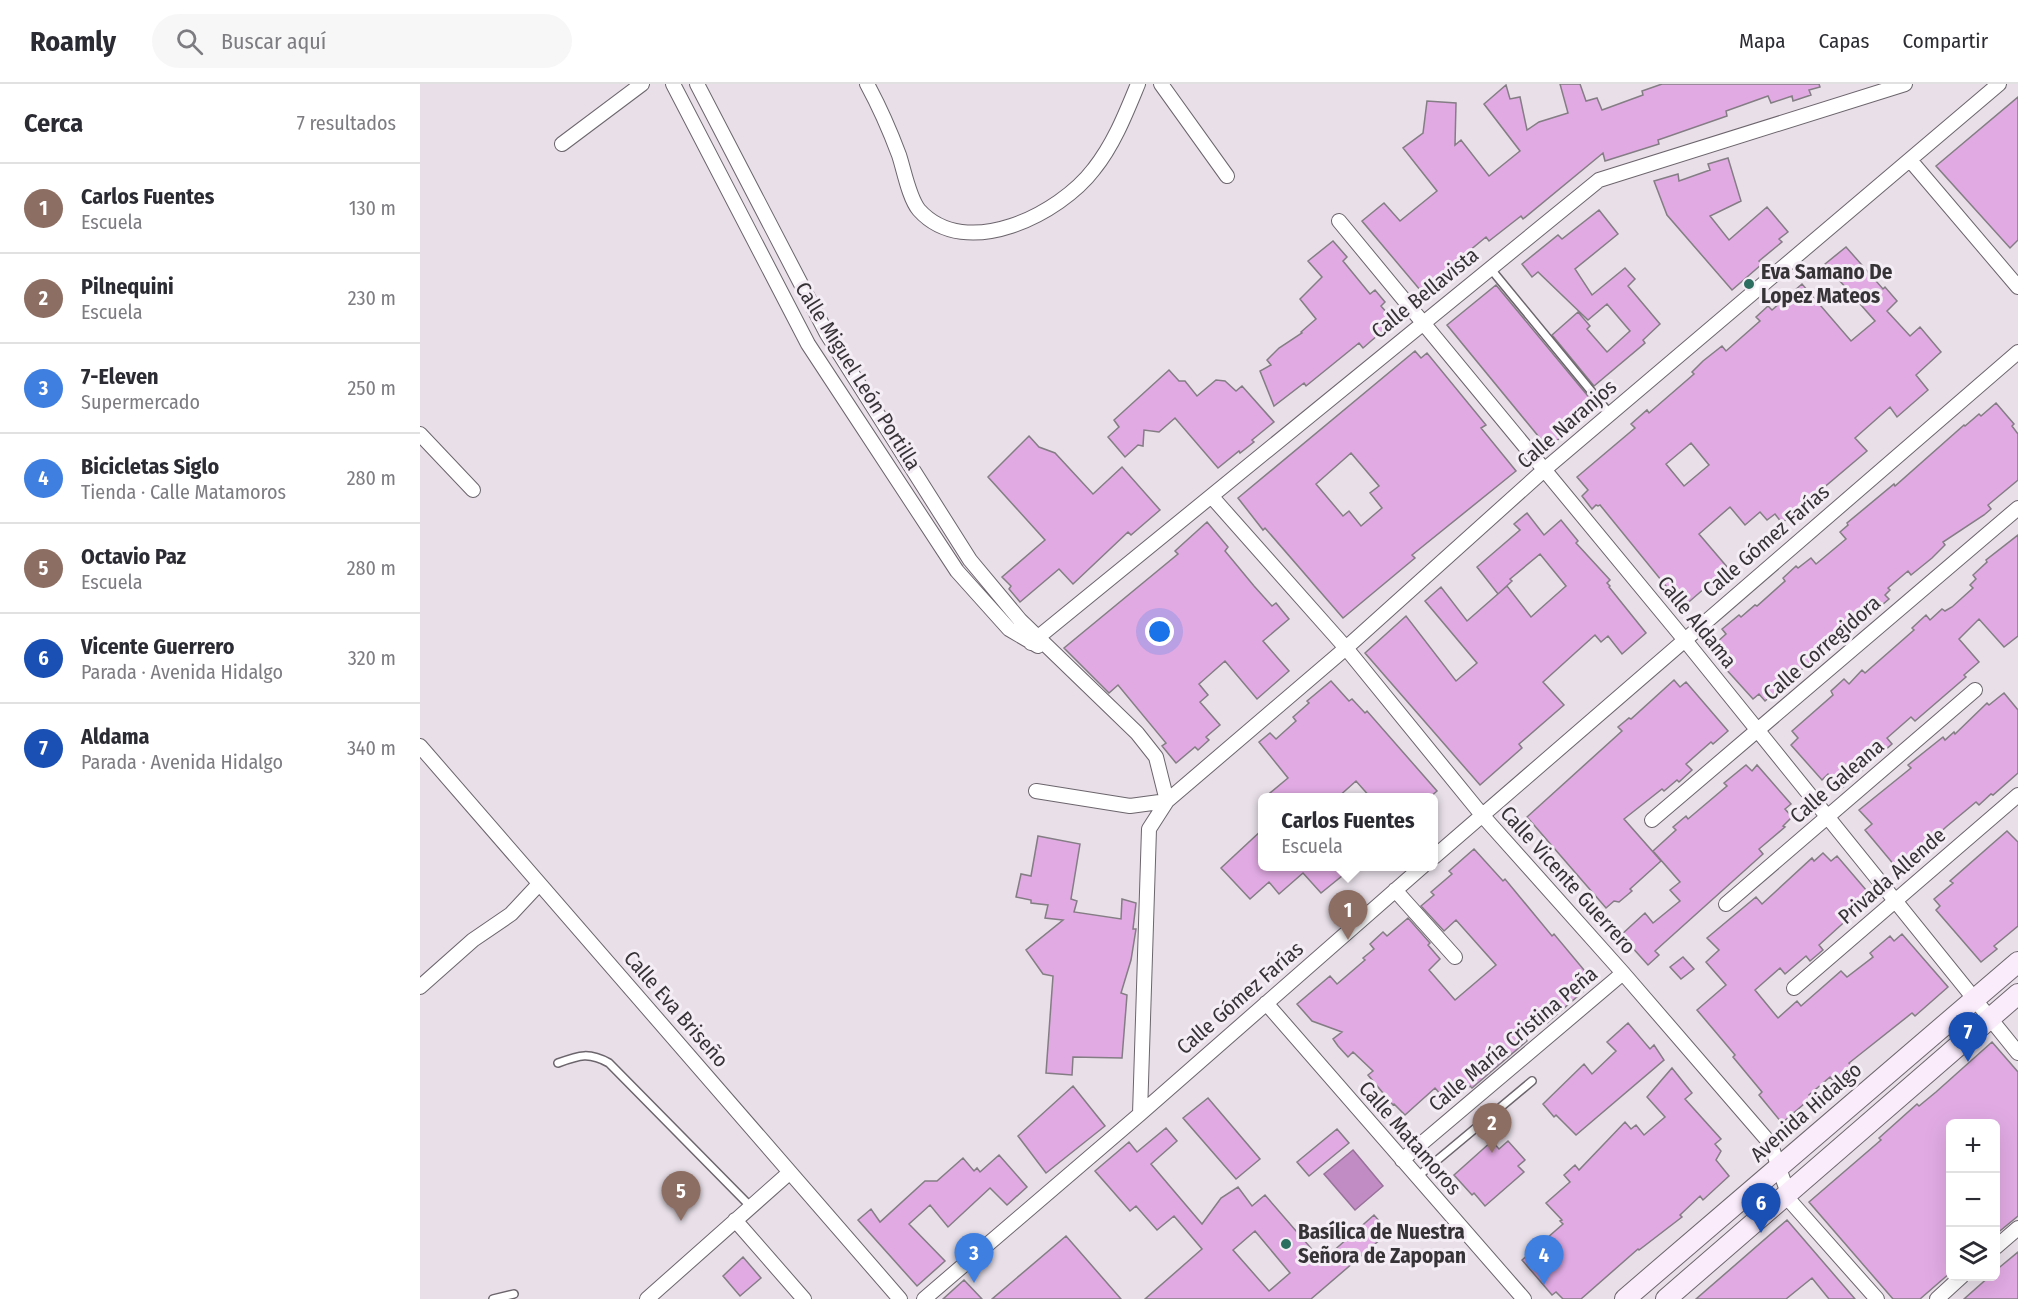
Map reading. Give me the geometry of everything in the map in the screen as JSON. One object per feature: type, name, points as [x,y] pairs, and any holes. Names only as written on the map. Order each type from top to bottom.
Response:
[{"type":"main road","name":"Avenida Hidalgo","points":[[1625,1299],[2018,962]]},
{"type":"main road","points":[[1666,1299],[2018,994]]},
{"type":"street","points":[[562,144],[642,84]]},
{"type":"street","name":"Calle Miguel León Portilla","points":[[674,84],[808,344],[957,571],[1009,629],[1035,640],[1053,654],[1137,733],[1156,757],[1167,801]]},
{"type":"street","name":"Calle Miguel León Portilla","points":[[697,84],[827,334],[970,560],[1035,640]]},
{"type":"street","points":[[867,84],[885,121],[918,208],[931,221],[963,233],[985,233],[1033,216],[1053,206],[1074,190],[1094,170],[1108,148],[1138,84]]},
{"type":"street","points":[[1161,84],[1227,176]]},
{"type":"street","name":"Calle Bellavista","points":[[1035,640],[1212,497],[1422,322],[1599,180],[1905,84]]},
{"type":"street","name":"Calle Naranjos","points":[[1140,1114],[1149,829],[1167,801],[1346,648],[1544,470],[1999,84]]},
{"type":"street","points":[[1910,160],[2018,287]]},
{"type":"street","name":"Calle Aldama","points":[[1339,221],[1684,639],[2018,1053]]},
{"type":"street","points":[[808,344],[827,334]]},
{"type":"street","name":"Calle Gómez Farías","points":[[1438,854],[2018,352]]},
{"type":"street","points":[[420,434],[473,490]]},
{"type":"street","name":"Calle Vicente Guerrero","points":[[1212,497],[1346,648],[1482,815],[1623,973],[1768,1142],[1791,1202],[1877,1299]]},
{"type":"street","name":"Calle Corregidora","points":[[1653,820],[2018,508]]},
{"type":"street","name":"Calle Galeana","points":[[1726,904],[1975,690]]},
{"type":"street","name":"Calle Eva Briseño","points":[[420,746],[900,1299]]},
{"type":"street","points":[[1036,792],[1130,806],[1167,801]]},
{"type":"street","name":"Privada Allende","points":[[1794,988],[2018,795]]},
{"type":"street","name":"Calle Gómez Farías","points":[[925,1298],[1418,871]]},
{"type":"street","points":[[420,987],[472,940],[511,914],[539,884]]},
{"type":"street","points":[[1395,890],[1455,957]]},
{"type":"street","name":"Calle María Cristina Peña","points":[[1402,1160],[1623,973]]},
{"type":"street","name":"Calle Matamoros","points":[[1266,1003],[1524,1299]]},
{"type":"street","points":[[647,1299],[789,1173]]},
{"type":"street","points":[[735,1220],[804,1299]]},
{"type":"street","points":[[2000,1244],[2018,1228]]},
{"type":"street","points":[[1937,1299],[1957,1281]]},
{"type":"lane","points":[[1490,268],[1610,414]]},
{"type":"lane","points":[[558,1063],[594,1054],[609,1063],[751,1206]]},
{"type":"lane","points":[[1417,1177],[1532,1081]]},
{"type":"lane","points":[[493,1299],[514,1294]]},
{"type":"shaded area","points":[[1353,1150],[1383,1186],[1355,1210],[1324,1174]]},
{"type":"building","points":[[1560,84],[1580,84],[1586,101],[1597,98],[1602,110],[1643,95],[1642,91],[1662,84],[1819,84],[1820,87],[1809,90],[1811,95],[1793,101],[1792,96],[1771,103],[1768,96],[1726,111],[1727,116],[1658,140],[1659,144],[1605,161],[1603,153],[1523,219],[1521,216],[1489,241],[1486,237],[1446,270],[1447,272],[1438,279],[1442,284],[1426,297],[1362,221],[1384,203],[1400,221],[1437,191],[1403,148],[1423,133],[1427,101],[1456,103],[1455,145],[1461,140],[1489,176],[1520,151],[1484,104],[1506,85],[1510,99],[1520,97],[1527,130],[1539,122],[1568,113]]},
{"type":"building","points":[[2018,97],[2018,240],[2010,248],[1936,166]]},
{"type":"building","points":[[1728,158],[1741,201],[1710,216],[1729,240],[1767,207],[1788,232],[1779,239],[1782,242],[1759,261],[1762,264],[1732,290],[1667,215],[1654,181],[1678,174],[1679,181],[1710,170],[1708,164]]},
{"type":"building","points":[[1599,210],[1618,234],[1575,269],[1592,295],[1625,268],[1635,279],[1628,286],[1660,324],[1643,340],[1645,343],[1594,386],[1552,335],[1578,312],[1590,326],[1587,329],[1607,352],[1630,331],[1607,304],[1588,320],[1538,272],[1532,277],[1522,264],[1558,235],[1562,239]]},
{"type":"building","points":[[1333,241],[1347,257],[1343,261],[1370,294],[1375,290],[1385,302],[1381,306],[1394,321],[1363,348],[1359,343],[1306,386],[1304,383],[1274,406],[1260,371],[1271,365],[1267,360],[1279,348],[1302,333],[1316,319],[1300,299],[1322,277],[1308,261]]},
{"type":"building","points":[[1846,247],[1883,289],[1885,287],[1897,301],[1887,311],[1910,336],[1920,327],[1941,352],[1916,375],[1928,390],[1897,417],[1890,407],[1855,438],[1867,451],[1782,523],[1775,514],[1767,520],[1760,512],[1745,525],[1730,507],[1699,534],[1728,568],[1683,607],[1600,505],[1592,509],[1582,496],[1588,490],[1577,477],[1635,428],[1631,424],[1647,410],[1649,413],[1694,374],[1692,372],[1703,361],[1722,346],[1726,351],[1760,321],[1756,317],[1768,306],[1772,310],[1802,284],[1851,341],[1875,321],[1825,264]],"holes":[[[1691,443],[1709,465],[1684,486],[1666,464]]]},
{"type":"building","points":[[1496,285],[1597,407],[1548,448],[1447,325]]},
{"type":"building","points":[[1415,351],[1421,358],[1427,353],[1486,425],[1481,428],[1516,471],[1412,555],[1415,558],[1343,618],[1265,528],[1263,530],[1238,498]],"holes":[[[1351,453],[1379,486],[1370,493],[1382,508],[1361,526],[1349,511],[1343,516],[1316,484]]]},
{"type":"building","points":[[1169,370],[1179,381],[1185,381],[1197,396],[1216,380],[1225,381],[1236,391],[1242,386],[1274,422],[1252,440],[1254,442],[1218,468],[1175,418],[1159,432],[1144,430],[1143,446],[1138,445],[1125,457],[1108,437],[1119,427],[1114,420]]},
{"type":"building","points":[[1996,403],[2014,424],[2012,426],[2018,434],[2018,480],[1988,505],[1991,509],[1984,515],[1943,542],[1945,545],[1911,575],[1908,571],[1888,588],[1890,590],[1885,595],[1889,599],[1852,631],[1848,626],[1820,650],[1822,652],[1765,701],[1759,694],[1753,699],[1715,657],[1722,651],[1716,643],[1726,634],[1722,629],[1739,615],[1741,617],[1755,605],[1757,606],[1785,581],[1783,578],[1796,566],[1798,568],[1811,558],[1816,564],[1846,539],[1840,532],[1848,525],[1847,523],[1894,484],[1895,486],[1964,425],[1979,414],[1981,416]]},
{"type":"building","points":[[1029,436],[1039,447],[1055,453],[1093,494],[1122,467],[1160,510],[1131,535],[1128,532],[1073,584],[1059,569],[1020,602],[1009,589],[1011,586],[1002,577],[1045,540],[988,477]]},
{"type":"building","points":[[1527,513],[1544,535],[1561,520],[1578,541],[1576,543],[1610,580],[1607,583],[1609,587],[1646,633],[1622,654],[1608,636],[1601,642],[1595,635],[1543,682],[1564,705],[1519,744],[1522,748],[1480,785],[1365,653],[1406,616],[1456,681],[1477,663],[1425,601],[1441,587],[1467,621],[1498,594],[1477,567],[1520,530],[1514,524]],"holes":[[[1540,554],[1566,586],[1531,617],[1507,586],[1500,592],[1512,581],[1510,579]]]},
{"type":"building","points":[[1207,522],[1228,547],[1225,551],[1254,586],[1272,606],[1276,603],[1289,619],[1263,641],[1289,671],[1257,699],[1225,661],[1199,684],[1208,695],[1200,702],[1220,725],[1206,737],[1209,740],[1198,750],[1195,747],[1176,763],[1162,746],[1166,743],[1118,685],[1109,693],[1064,648],[1178,554],[1175,551]]},
{"type":"building","points":[[2018,535],[2018,636],[2004,647],[1979,619],[1959,639],[1979,662],[1964,675],[1966,677],[1915,721],[1911,717],[1887,738],[1892,744],[1841,789],[1828,774],[1822,780],[1791,745],[1798,738],[1792,731],[1833,695],[1831,691],[1844,679],[1849,684],[1862,670],[1865,673],[1914,630],[1912,628],[1926,615],[1930,620],[1942,609],[1945,611],[1952,607],[1973,588],[1970,585],[1976,579],[1973,575],[1987,562],[1986,560]]},
{"type":"building","points":[[1674,680],[1680,687],[1686,682],[1728,731],[1713,744],[1711,742],[1686,764],[1692,770],[1679,782],[1677,780],[1664,791],[1662,789],[1624,819],[1661,861],[1630,889],[1632,891],[1619,902],[1614,901],[1606,908],[1527,817],[1622,731],[1618,727],[1629,718],[1631,719]]},
{"type":"building","points":[[1331,681],[1349,701],[1352,699],[1365,713],[1367,711],[1437,791],[1435,793],[1367,793],[1356,781],[1343,793],[1270,793],[1288,778],[1259,742],[1270,733],[1276,739],[1296,721],[1293,717],[1309,703],[1307,701]]},
{"type":"building","points":[[2004,693],[2018,710],[2018,773],[1993,795],[1991,794],[1979,805],[1976,802],[1946,827],[1933,839],[1936,844],[1908,867],[1902,860],[1895,866],[1865,830],[1872,824],[1859,810],[1911,768],[1908,765],[1943,737],[1945,740],[1954,732],[1955,734],[1987,703],[1989,705]]},
{"type":"building","points":[[1746,765],[1752,771],[1757,765],[1791,804],[1785,809],[1792,817],[1783,826],[1785,827],[1759,849],[1763,854],[1655,951],[1659,955],[1648,965],[1621,935],[1645,913],[1653,923],[1680,901],[1670,890],[1680,882],[1653,851],[1676,830],[1673,827],[1686,816],[1688,819],[1727,786],[1724,783]]},
{"type":"building","points":[[2007,831],[2018,842],[2018,926],[1994,946],[1997,949],[1981,962],[1936,910],[1940,906],[1934,899],[1953,883],[1950,881]]},
{"type":"building","points":[[1258,834],[1258,871],[1348,871],[1321,893],[1303,873],[1279,894],[1269,882],[1250,899],[1221,868]]},
{"type":"building","points":[[1038,836],[1080,844],[1071,899],[1077,901],[1074,912],[1121,919],[1122,899],[1136,903],[1133,929],[1136,929],[1131,960],[1121,993],[1127,995],[1122,1058],[1073,1057],[1072,1075],[1046,1073],[1053,976],[1043,974],[1026,950],[1063,920],[1045,918],[1048,905],[1031,903],[1031,900],[1016,897],[1021,874],[1031,876]]},
{"type":"building","points":[[1474,849],[1503,881],[1505,879],[1594,982],[1547,1023],[1537,1011],[1517,1029],[1527,1041],[1472,1088],[1470,1086],[1449,1104],[1435,1088],[1405,1115],[1393,1105],[1368,1075],[1373,1071],[1353,1052],[1348,1057],[1338,1046],[1333,1039],[1342,1032],[1312,1021],[1297,1004],[1330,976],[1337,984],[1365,960],[1363,958],[1374,949],[1370,944],[1383,932],[1387,936],[1408,918],[1430,943],[1428,945],[1440,959],[1429,970],[1455,1000],[1496,965],[1456,920],[1444,931],[1421,906],[1434,895],[1431,892],[1452,874],[1449,871]]},
{"type":"building","points":[[1823,853],[1831,861],[1837,856],[1872,897],[1819,945],[1823,950],[1810,961],[1806,956],[1785,974],[1780,968],[1755,990],[1778,1018],[1797,1001],[1801,1006],[1841,971],[1847,977],[1873,957],[1870,953],[1890,936],[1894,941],[1902,934],[1948,987],[1915,1016],[1912,1013],[1849,1063],[1858,1074],[1840,1089],[1830,1077],[1809,1095],[1812,1097],[1782,1123],[1759,1095],[1762,1092],[1733,1057],[1735,1055],[1697,1010],[1726,985],[1706,962],[1719,950],[1707,938],[1756,897],[1762,904],[1812,858],[1814,861]]},
{"type":"building","points":[[1683,957],[1694,969],[1681,979],[1670,967]]},
{"type":"building","points":[[1628,1023],[1650,1049],[1654,1045],[1664,1060],[1576,1135],[1556,1115],[1554,1117],[1543,1104],[1584,1064],[1592,1074],[1616,1051],[1607,1042]]},
{"type":"building","points":[[1992,1042],[2018,1072],[2018,1216],[2000,1231],[2000,1119],[1946,1119],[1946,1276],[1920,1299],[1893,1299],[1809,1202],[1881,1140],[1879,1138],[1917,1104],[1919,1106]]},
{"type":"building","points":[[1672,1068],[1692,1093],[1685,1099],[1721,1139],[1715,1144],[1721,1151],[1716,1160],[1729,1176],[1703,1200],[1700,1196],[1680,1215],[1682,1217],[1638,1249],[1581,1299],[1563,1299],[1556,1292],[1552,1295],[1522,1260],[1563,1224],[1546,1203],[1570,1182],[1564,1175],[1575,1165],[1579,1170],[1625,1122],[1631,1129],[1636,1125],[1644,1135],[1665,1117],[1647,1097]]},
{"type":"building","points":[[1073,1086],[1105,1126],[1046,1173],[1018,1136]]},
{"type":"building","points":[[1208,1098],[1260,1159],[1236,1179],[1183,1118]]},
{"type":"building","points":[[1166,1128],[1177,1141],[1151,1164],[1202,1224],[1221,1198],[1238,1187],[1252,1206],[1265,1195],[1322,1261],[1374,1215],[1389,1232],[1311,1299],[1145,1299],[1202,1249],[1174,1216],[1157,1230],[1136,1206],[1130,1211],[1095,1171],[1129,1142],[1137,1152]],"holes":[[[1255,1231],[1290,1273],[1269,1291],[1233,1250]]]},
{"type":"building","points":[[1337,1129],[1349,1143],[1309,1176],[1297,1162]]},
{"type":"building","points":[[1492,1141],[1499,1149],[1508,1141],[1525,1160],[1518,1166],[1524,1172],[1485,1206],[1454,1175]]},
{"type":"building","points":[[999,1155],[1027,1187],[1007,1205],[990,1188],[948,1227],[930,1205],[909,1224],[945,1261],[917,1286],[858,1220],[871,1209],[880,1222],[925,1181],[937,1181],[963,1158],[974,1171],[977,1168],[980,1172]]},
{"type":"building","points":[[1787,1220],[1855,1299],[1829,1299],[1812,1278],[1786,1299],[1696,1299]]},
{"type":"building","points":[[1066,1236],[1121,1299],[992,1299]]},
{"type":"building","points":[[2018,1252],[2018,1299],[1964,1299],[1984,1281],[2000,1281],[2000,1267]]},
{"type":"building","points":[[743,1257],[761,1278],[740,1296],[723,1276]]},
{"type":"building","points":[[964,1280],[982,1299],[943,1299]]},
{"type":"place","name":"Eva Samano De Lopez Mateos","points":[[1749,284]]},
{"type":"place","name":"Carlos Fuentes","points":[[1348,940]]},
{"type":"place","name":"Aldama","points":[[1968,1062]]},
{"type":"place","name":"Pilnequini","points":[[1492,1153]]},
{"type":"place","name":"Octavio Paz","points":[[681,1221]]},
{"type":"place","name":"Vicente Guerrero","points":[[1761,1233]]},
{"type":"place","name":"Basílica de Nuestra Señora de Zapopan","points":[[1286,1244]]},
{"type":"place","name":"7-Eleven","points":[[974,1283]]},
{"type":"place","name":"Bicicletas Siglo","points":[[1544,1285]]}]
